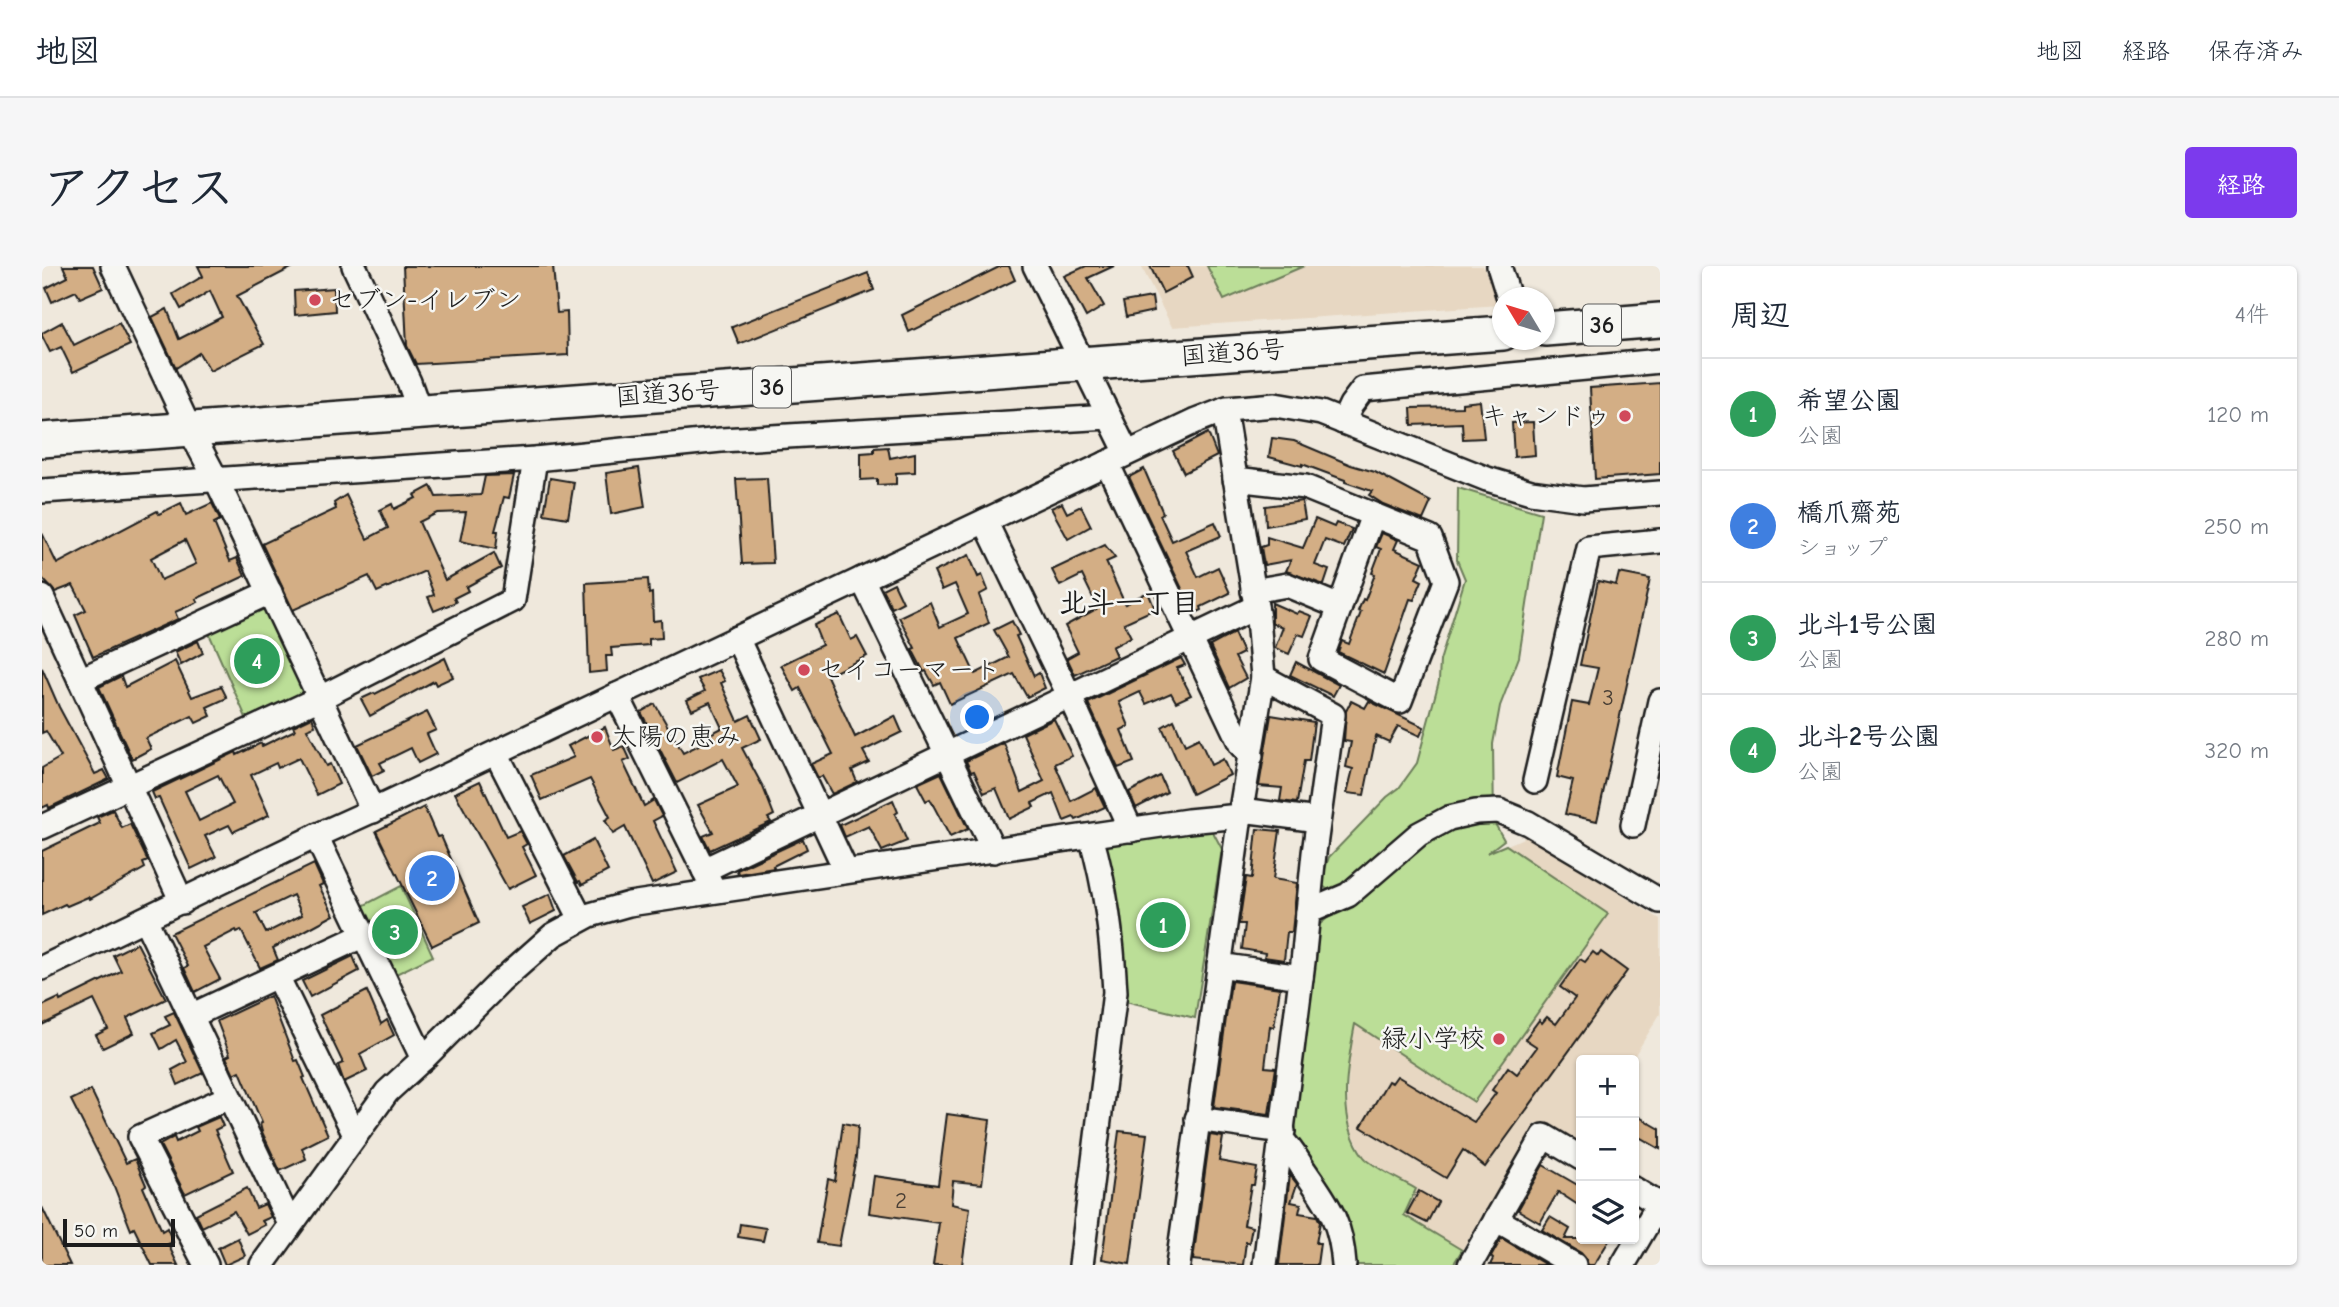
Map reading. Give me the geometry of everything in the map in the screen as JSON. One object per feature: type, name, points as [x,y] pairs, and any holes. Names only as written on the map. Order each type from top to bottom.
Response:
[{"type":"highway","name":"36","points":[[1555,328],[1660,320]]},
{"type":"highway","name":"国道36号","points":[[42,440],[1492,334]]},
{"type":"street","points":[[113,266],[373,811]]},
{"type":"street","points":[[354,266],[409,382],[420,413]]},
{"type":"street","points":[[1035,266],[1110,417],[1117,458],[1190,639],[1241,745],[1251,756]]},
{"type":"street","points":[[1499,266],[1506,287]]},
{"type":"street","points":[[1343,422],[1363,389],[1660,361]]},
{"type":"street","points":[[42,968],[316,836],[1224,410],[1275,405],[1321,413],[1487,479],[1531,492],[1583,499],[1660,493]]},
{"type":"street","points":[[1178,1265],[1241,813],[1264,677],[1255,599],[1224,410]]},
{"type":"street","points":[[42,491],[535,459],[721,440],[1110,417]]},
{"type":"street","points":[[42,827],[320,698],[513,600],[535,459]]},
{"type":"street","points":[[1235,479],[1305,487],[1430,538],[1446,581],[1400,701],[1321,659],[1373,515]]},
{"type":"street","points":[[985,521],[1131,830]]},
{"type":"street","points":[[1535,781],[1589,548],[1660,541]]},
{"type":"street","points":[[862,579],[994,851]]},
{"type":"street","points":[[704,870],[1190,639],[1255,599],[1286,585],[1340,607]]},
{"type":"street","points":[[80,680],[270,592]]},
{"type":"street","points":[[42,597],[182,902]]},
{"type":"street","points":[[737,638],[846,871]]},
{"type":"street","points":[[1264,677],[1332,715],[1265,1265]]},
{"type":"street","points":[[617,695],[715,892]]},
{"type":"street","points":[[1633,825],[1660,701]]},
{"type":"street","points":[[496,753],[581,919]]},
{"type":"street","points":[[1308,912],[1348,895],[1419,834],[1449,818],[1476,812],[1499,811],[1528,823],[1660,901]]},
{"type":"street","points":[[262,1265],[387,1092],[500,982],[553,935],[590,915],[629,904],[1241,813],[1318,820]]},
{"type":"street","points":[[316,836],[423,1059]]},
{"type":"street","points":[[1081,1265],[1115,992],[1113,947],[1104,883],[1091,836]]},
{"type":"street","points":[[145,919],[290,1224]]},
{"type":"street","points":[[191,1016],[364,935]]},
{"type":"street","points":[[1219,965],[1301,977]]},
{"type":"street","points":[[277,976],[355,1135]]},
{"type":"street","points":[[206,1265],[139,1137],[229,1097]]},
{"type":"street","points":[[1197,1119],[1282,1135],[1324,1197],[1338,1223],[1344,1265]]},
{"type":"street","points":[[1470,1265],[1544,1136],[1576,1155]]},
{"type":"street","points":[[1623,1265],[1660,1204],[1639,1192]]},
{"type":"street","points":[[1496,1220],[1574,1265]]},
{"type":"shaded area","points":[[1141,266],[1483,266],[1492,287],[1492,306],[1172,327]]},
{"type":"shaded area","name":"緑小学校","points":[[1528,836],[1660,919],[1660,1014],[1635,1055],[1576,1055],[1576,1145],[1537,1122],[1462,1250],[1404,1215],[1415,1189],[1365,1159],[1347,1122],[1349,1055],[1363,988],[1482,856]]},
{"type":"green space","points":[[1207,266],[1304,266],[1224,300]]},
{"type":"green space","points":[[1458,488],[1541,513],[1519,657],[1500,706],[1493,744],[1494,822],[1504,840],[1487,853],[1506,845],[1608,914],[1474,1102],[1355,1024],[1346,1092],[1350,1127],[1355,1142],[1368,1161],[1416,1189],[1404,1215],[1462,1250],[1453,1265],[1351,1265],[1336,1211],[1323,1180],[1290,1136],[1314,929],[1331,915],[1330,891],[1320,884],[1329,857],[1399,788],[1417,763],[1439,681],[1440,661],[1465,579],[1457,560]]},
{"type":"green space","points":[[266,601],[308,692],[247,720],[207,629]]},
{"type":"green space","points":[[1212,830],[1222,849],[1195,1018],[1125,1001],[1106,845]]},
{"type":"green space","points":[[401,886],[433,956],[390,977],[357,909]]},
{"type":"building","points":[[63,266],[93,266],[103,288],[80,298],[76,291],[52,302],[46,288],[68,277]]},
{"type":"building","points":[[198,266],[295,266],[237,296],[264,344],[210,371],[199,353],[176,368],[152,317],[167,309],[179,339],[222,317],[210,291],[181,309],[173,294],[203,276]]},
{"type":"building","points":[[403,266],[553,266],[557,313],[567,312],[568,355],[416,364],[407,346]]},
{"type":"building","points":[[1001,266],[1009,266],[1015,280],[909,332],[902,315]]},
{"type":"building","points":[[1086,266],[1114,266],[1088,278],[1104,306],[1086,317],[1064,276]]},
{"type":"building","points":[[1150,266],[1188,266],[1193,277],[1163,293]]},
{"type":"building","points":[[868,273],[874,290],[739,344],[732,327]]},
{"type":"building","points":[[334,288],[335,311],[295,315],[294,291]]},
{"type":"building","points":[[1152,297],[1154,311],[1126,317],[1123,302]]},
{"type":"building","points":[[62,322],[74,345],[119,323],[130,345],[73,372],[61,347],[50,352],[42,336],[42,333]]},
{"type":"building","points":[[1660,383],[1660,474],[1595,479],[1590,388]]},
{"type":"building","points":[[1480,401],[1484,438],[1463,439],[1462,423],[1412,425],[1411,408],[1462,407],[1462,403]]},
{"type":"building","points":[[1533,422],[1535,455],[1514,457],[1512,423]]},
{"type":"building","points":[[1208,433],[1217,456],[1184,473],[1173,451]]},
{"type":"building","points":[[1272,438],[1294,441],[1375,472],[1431,502],[1423,520],[1383,504],[1369,495],[1372,491],[1302,464],[1269,457]]},
{"type":"building","points":[[888,447],[890,458],[915,453],[915,472],[896,473],[896,484],[877,485],[877,479],[861,480],[861,453]]},
{"type":"building","points":[[639,468],[645,507],[611,514],[606,473]]},
{"type":"building","points":[[1144,469],[1172,541],[1215,522],[1221,536],[1186,551],[1198,577],[1218,567],[1230,593],[1201,607],[1202,610],[1194,614],[1129,477]]},
{"type":"building","points":[[514,475],[509,498],[504,497],[495,531],[498,531],[496,549],[460,541],[466,512],[437,513],[419,522],[445,580],[494,553],[501,568],[466,587],[468,591],[454,598],[456,602],[434,611],[428,597],[434,595],[425,571],[377,592],[369,576],[293,610],[262,544],[336,509],[334,503],[346,495],[367,539],[388,528],[380,510],[392,504],[394,509],[416,498],[414,495],[431,486],[436,497],[481,495],[485,476]]},
{"type":"building","points":[[550,478],[574,482],[568,518],[544,514]]},
{"type":"building","points":[[767,478],[773,563],[742,564],[736,479]]},
{"type":"building","points":[[1302,501],[1305,519],[1266,526],[1265,506]]},
{"type":"building","points":[[181,503],[186,515],[212,503],[220,520],[214,523],[230,561],[237,558],[245,576],[175,612],[178,619],[93,657],[75,615],[86,610],[73,585],[55,592],[42,578],[42,533],[57,564],[157,511],[159,514]],"holes":[[[185,540],[196,564],[161,580],[151,558]]]},
{"type":"building","points":[[1062,503],[1067,513],[1081,506],[1091,526],[1068,539],[1051,508]]},
{"type":"building","points":[[1315,519],[1334,527],[1336,523],[1352,529],[1344,547],[1325,540],[1315,565],[1329,570],[1324,585],[1286,571],[1291,560],[1264,565],[1261,547],[1267,545],[1267,537],[1303,548]]},
{"type":"building","points":[[1382,533],[1398,540],[1394,549],[1423,562],[1416,578],[1422,581],[1414,600],[1410,599],[1384,674],[1338,652],[1342,641],[1349,644],[1361,612],[1358,611],[1375,574],[1372,573],[1381,549],[1376,547]]},
{"type":"building","points":[[1105,545],[1115,558],[1106,562],[1125,604],[1148,592],[1155,609],[1124,623],[1131,637],[1112,647],[1116,656],[1075,675],[1067,658],[1078,652],[1065,626],[1098,608],[1082,575],[1060,586],[1052,570]]},
{"type":"building","points":[[969,555],[978,577],[982,575],[988,590],[979,595],[989,623],[958,638],[975,674],[1009,657],[994,630],[1012,621],[1034,676],[1039,673],[1045,688],[1027,697],[1014,674],[950,704],[940,682],[934,685],[912,649],[915,648],[899,617],[930,602],[940,627],[968,614],[955,584],[942,590],[934,572]]},
{"type":"building","points":[[1619,573],[1650,579],[1597,821],[1565,814],[1573,781],[1557,777],[1572,702],[1589,705],[1598,668],[1580,665],[1598,581],[1616,585]]},
{"type":"building","points":[[648,579],[649,594],[652,593],[653,621],[661,620],[662,638],[649,639],[649,645],[611,648],[612,656],[606,656],[607,671],[589,673],[586,583]]},
{"type":"building","points":[[894,583],[903,602],[892,608],[882,589]]},
{"type":"building","points":[[1272,603],[1297,614],[1299,611],[1312,616],[1304,636],[1298,634],[1289,654],[1275,648],[1283,627],[1272,623]]},
{"type":"building","points":[[839,614],[851,640],[857,637],[867,656],[827,676],[855,737],[895,716],[902,732],[863,751],[869,762],[852,770],[857,782],[832,794],[822,776],[818,778],[811,764],[833,754],[800,688],[795,691],[781,665],[822,645],[814,625]]},
{"type":"building","points":[[1234,633],[1243,653],[1235,657],[1246,678],[1229,688],[1210,646]]},
{"type":"building","points":[[198,641],[203,653],[181,665],[175,652]]},
{"type":"building","points":[[445,658],[453,677],[436,685],[434,681],[370,716],[361,699]]},
{"type":"building","points":[[1181,658],[1185,665],[1177,668],[1191,695],[1176,702],[1171,693],[1146,704],[1140,692],[1119,702],[1129,726],[1121,730],[1134,762],[1118,768],[1088,703]]},
{"type":"building","points":[[175,661],[192,697],[221,686],[227,698],[207,707],[211,716],[196,723],[192,716],[146,738],[151,749],[132,759],[99,687],[121,676],[125,687]]},
{"type":"building","points":[[1296,662],[1339,685],[1333,696],[1290,675]]},
{"type":"building","points":[[42,668],[59,707],[95,774],[104,770],[109,779],[49,808],[48,805],[42,808],[42,768],[61,757],[46,731],[42,733]]},
{"type":"building","points":[[719,670],[725,681],[721,683],[738,721],[750,715],[761,739],[742,748],[763,787],[774,815],[768,818],[771,822],[710,850],[703,836],[713,832],[698,805],[738,787],[723,759],[677,783],[641,712],[655,704],[683,753],[713,738],[710,734],[722,728],[710,702],[692,710],[687,700],[705,691],[698,679]]},
{"type":"building","points":[[1351,701],[1365,708],[1369,701],[1424,727],[1420,736],[1398,726],[1389,742],[1376,736],[1364,795],[1347,793],[1353,769],[1346,767],[1351,742],[1344,741],[1346,711]]},
{"type":"building","points":[[427,712],[436,730],[427,734],[436,754],[418,763],[411,748],[380,763],[384,770],[372,776],[357,745]]},
{"type":"building","points":[[1271,715],[1314,722],[1309,761],[1304,761],[1297,803],[1280,801],[1282,788],[1259,786]]},
{"type":"building","points":[[312,717],[315,726],[307,729],[326,766],[330,764],[339,784],[317,795],[299,758],[278,768],[276,763],[251,775],[269,815],[233,832],[229,825],[205,836],[216,857],[191,869],[159,798],[155,799],[152,792],[236,752],[237,755],[261,743],[262,746],[295,730],[293,726]],"holes":[[[218,775],[233,804],[199,821],[185,791]]]},
{"type":"building","points":[[1054,719],[1072,756],[1055,764],[1071,801],[1096,788],[1105,807],[1076,820],[1074,817],[1064,821],[1053,793],[1032,803],[1034,807],[1009,819],[996,788],[984,793],[966,761],[1004,743],[1022,792],[1044,781],[1023,734]]},
{"type":"building","points":[[1174,720],[1185,745],[1199,738],[1211,765],[1223,759],[1230,775],[1192,794],[1162,727]]},
{"type":"building","points":[[605,727],[614,750],[624,746],[630,759],[623,762],[644,806],[654,800],[662,816],[653,821],[677,872],[652,884],[625,827],[613,834],[605,820],[610,817],[590,779],[542,800],[531,775],[574,757],[568,746]]},
{"type":"building","points":[[941,773],[968,829],[950,837],[930,799],[926,801],[917,784]]},
{"type":"building","points":[[1160,776],[1167,792],[1136,808],[1129,792]]},
{"type":"building","points":[[480,781],[506,837],[520,831],[527,844],[522,847],[536,875],[508,889],[455,793]]},
{"type":"building","points":[[893,800],[898,812],[895,814],[907,841],[882,851],[869,826],[845,837],[840,825]]},
{"type":"building","points":[[424,807],[437,837],[441,836],[479,923],[432,946],[376,831]]},
{"type":"building","points":[[113,810],[122,828],[130,824],[148,861],[143,863],[145,868],[90,899],[88,897],[67,906],[65,904],[42,915],[42,851],[100,823],[97,817]]},
{"type":"building","points":[[1257,829],[1280,831],[1273,879],[1297,883],[1292,932],[1287,932],[1284,960],[1264,957],[1265,953],[1242,949],[1245,924],[1239,924],[1246,877],[1252,878]]},
{"type":"building","points":[[803,839],[807,849],[773,866],[774,868],[738,874],[737,870]]},
{"type":"building","points":[[593,840],[608,871],[582,885],[564,856]]},
{"type":"building","points":[[314,864],[323,884],[319,886],[334,915],[273,948],[278,960],[260,968],[241,930],[203,947],[220,979],[195,992],[184,968],[188,966],[171,933]],"holes":[[[293,895],[302,915],[266,933],[256,913]]]},
{"type":"building","points":[[550,894],[556,911],[530,924],[522,907]]},
{"type":"building","points":[[137,943],[166,999],[127,1018],[134,1033],[103,1048],[96,1035],[108,1029],[94,1000],[42,1025],[42,1006],[59,998],[60,1001],[121,971],[113,955]]},
{"type":"building","points":[[1593,952],[1598,956],[1601,952],[1627,971],[1485,1167],[1463,1150],[1446,1178],[1361,1127],[1388,1081],[1392,1083],[1397,1076],[1474,1122],[1496,1093],[1492,1090],[1508,1067],[1517,1074],[1537,1047],[1525,1039],[1539,1020],[1542,1023],[1547,1017],[1556,1024],[1575,998],[1560,987],[1580,959],[1585,962]]},
{"type":"building","points":[[353,956],[359,971],[310,997],[302,981]]},
{"type":"building","points":[[1231,981],[1280,988],[1274,1027],[1270,1026],[1265,1067],[1276,1068],[1269,1114],[1214,1107]]},
{"type":"building","points":[[367,991],[381,1024],[387,1020],[394,1035],[360,1054],[367,1071],[344,1082],[338,1065],[343,1063],[320,1015]]},
{"type":"building","points":[[270,996],[328,1135],[302,1148],[306,1159],[280,1171],[262,1132],[262,1123],[240,1071],[234,1074],[226,1057],[230,1055],[217,1021]]},
{"type":"building","points":[[174,1012],[203,1073],[178,1085],[172,1070],[187,1062],[176,1040],[161,1049],[153,1033],[170,1025],[165,1016]]},
{"type":"building","points":[[91,1090],[126,1163],[135,1159],[146,1185],[143,1187],[162,1231],[167,1228],[173,1242],[168,1244],[178,1265],[152,1265],[134,1228],[131,1230],[112,1181],[71,1100]]},
{"type":"building","points":[[947,1114],[990,1120],[982,1184],[953,1181],[951,1204],[970,1208],[962,1265],[933,1265],[939,1223],[869,1213],[874,1176],[938,1185]]},
{"type":"building","points":[[219,1117],[223,1126],[215,1130],[233,1171],[185,1194],[160,1145],[174,1137],[176,1142],[198,1131],[196,1127]]},
{"type":"building","points":[[1639,1117],[1660,1129],[1660,1149],[1639,1137]]},
{"type":"building","points":[[843,1123],[858,1126],[856,1157],[839,1246],[817,1243],[828,1179],[835,1181]]},
{"type":"building","points":[[1119,1131],[1147,1134],[1130,1264],[1102,1259]]},
{"type":"building","points":[[1210,1135],[1223,1137],[1219,1161],[1257,1168],[1244,1225],[1252,1227],[1249,1243],[1246,1242],[1243,1265],[1193,1260]]},
{"type":"building","points":[[1543,1165],[1576,1184],[1576,1204],[1558,1192],[1540,1223],[1518,1210]]},
{"type":"building","points":[[1290,1175],[1297,1184],[1291,1202],[1301,1204],[1299,1213],[1317,1216],[1320,1222],[1316,1243],[1320,1243],[1317,1265],[1279,1265]]},
{"type":"building","points":[[247,1188],[256,1208],[265,1204],[271,1217],[262,1221],[265,1225],[247,1234],[234,1211],[202,1227],[196,1214]]},
{"type":"building","points":[[1419,1191],[1438,1202],[1427,1223],[1407,1213]]},
{"type":"building","points":[[42,1207],[70,1265],[42,1265]]},
{"type":"building","points":[[1550,1217],[1570,1229],[1565,1239],[1576,1239],[1576,1244],[1607,1244],[1594,1265],[1588,1265],[1581,1253],[1542,1230]]},
{"type":"building","points":[[740,1224],[766,1228],[763,1241],[738,1237]]},
{"type":"building","points":[[238,1238],[245,1256],[225,1265],[218,1248]]},
{"type":"building","points":[[1501,1239],[1546,1265],[1490,1265],[1493,1259],[1491,1257]]},
{"type":"place","name":"セブン-イレブン","points":[[315,300]]},
{"type":"place","name":"キャンドゥ","points":[[1625,416]]},
{"type":"place","name":"北斗2号公園","points":[[257,661]]},
{"type":"place","name":"セイコーマート","points":[[804,670]]},
{"type":"place","name":"太陽の恵み","points":[[597,737]]},
{"type":"place","name":"橋爪齋苑","points":[[432,878]]},
{"type":"place","name":"希望公園","points":[[1163,925]]},
{"type":"place","name":"北斗1号公園","points":[[395,932]]},
{"type":"place","name":"緑小学校","points":[[1499,1039]]},
{"type":"district","name":"北斗一丁目","points":[[1129,603]]}]
